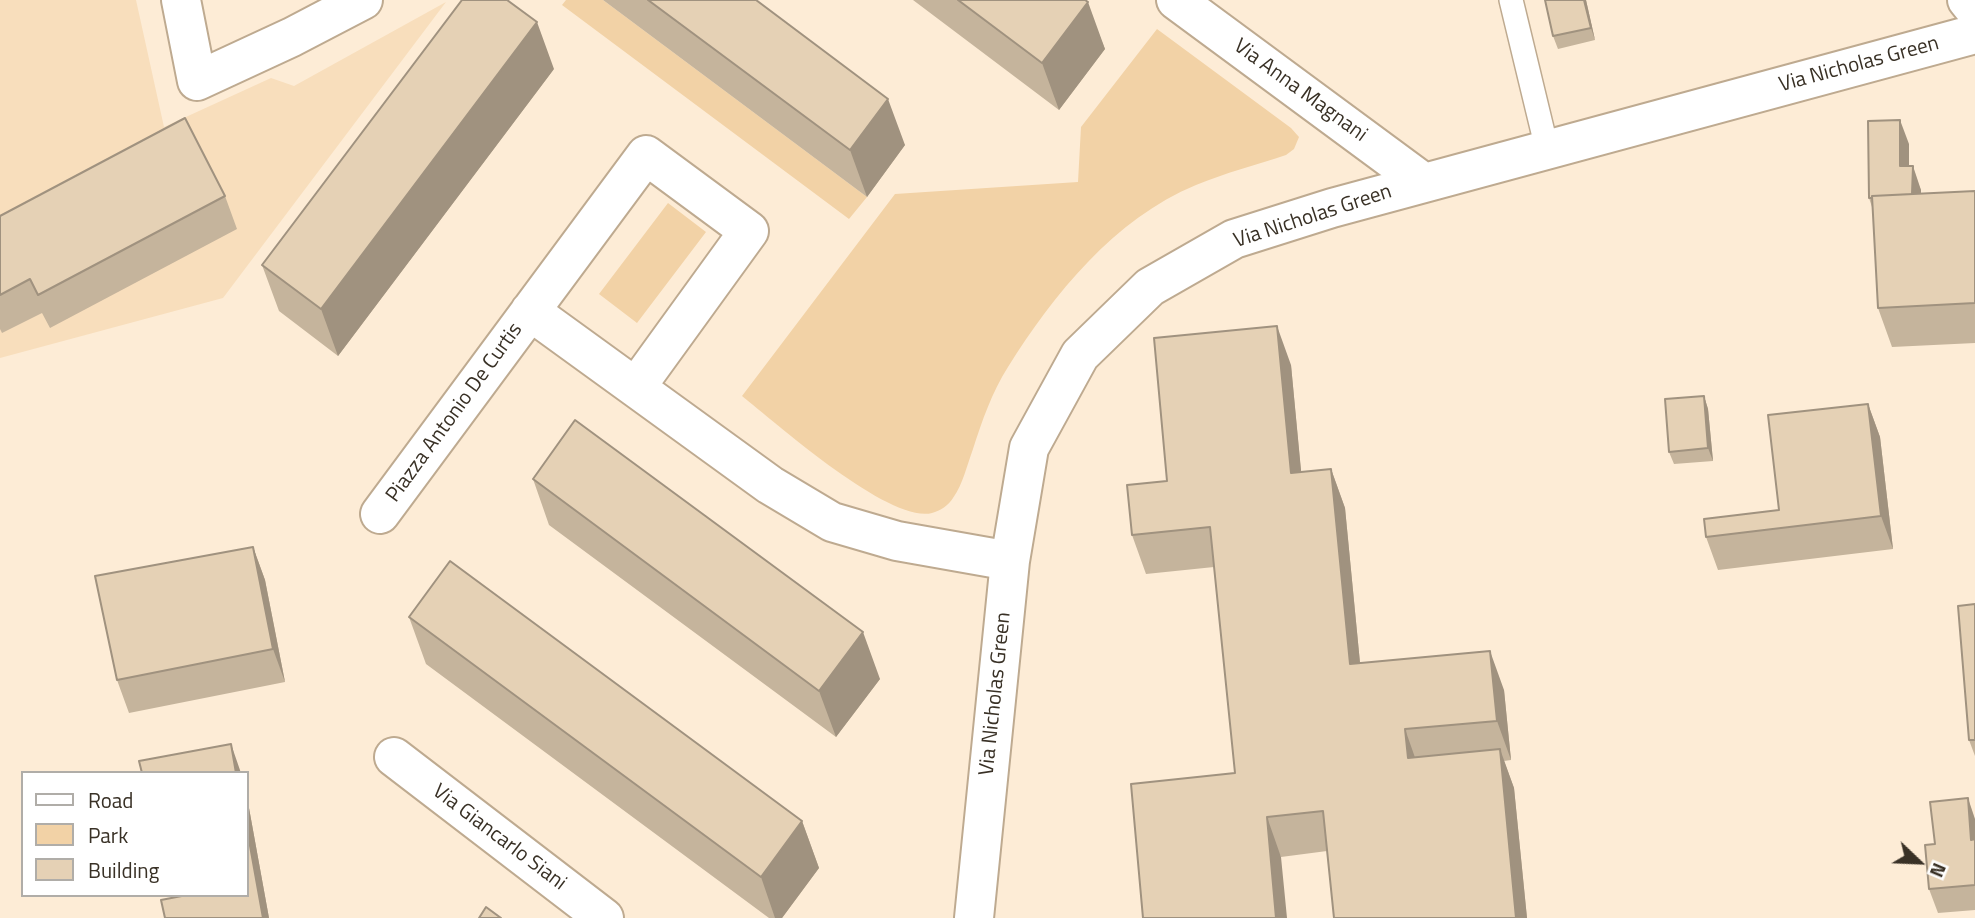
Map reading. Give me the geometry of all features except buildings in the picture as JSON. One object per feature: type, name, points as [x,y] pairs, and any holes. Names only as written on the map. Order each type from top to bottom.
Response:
[{"type":"street","points":[[181,0],[197,81],[292,37],[363,0]]},
{"type":"street","name":"Via Anna Magnani","points":[[1176,0],[1424,183]]},
{"type":"street","points":[[1967,0],[1975,10]]},
{"type":"street","name":"Via Nicholas Green","points":[[974,918],[1010,561],[1029,448],[1080,355],[1150,287],[1234,239],[1332,208],[1975,34]]},
{"type":"street","name":"Piazza Antonio De Curtis","points":[[380,514],[646,155],[749,231],[636,387]]},
{"type":"street","name":"Piazza Antonio De Curtis","points":[[530,311],[770,485],[832,522],[897,541],[1010,561]]},
{"type":"street","name":"Via Giancarlo Siani","points":[[394,757],[604,918]]},
{"type":"lane","points":[[1511,0],[1548,149]]},
{"type":"shaded area","points":[[0,0],[136,0],[164,127],[271,78],[294,86],[446,2],[223,298],[0,358]]},
{"type":"green space","points":[[566,0],[603,0],[867,197],[849,219],[562,5]]},
{"type":"green space","points":[[1157,29],[1291,128],[1299,137],[1294,149],[1286,155],[1196,185],[1166,200],[1138,218],[1088,261],[1045,313],[1002,377],[988,407],[960,487],[947,505],[932,513],[913,512],[890,503],[834,469],[742,396],[895,194],[1078,182],[1081,127]]},
{"type":"green space","points":[[668,203],[706,232],[637,323],[599,294]]}]
